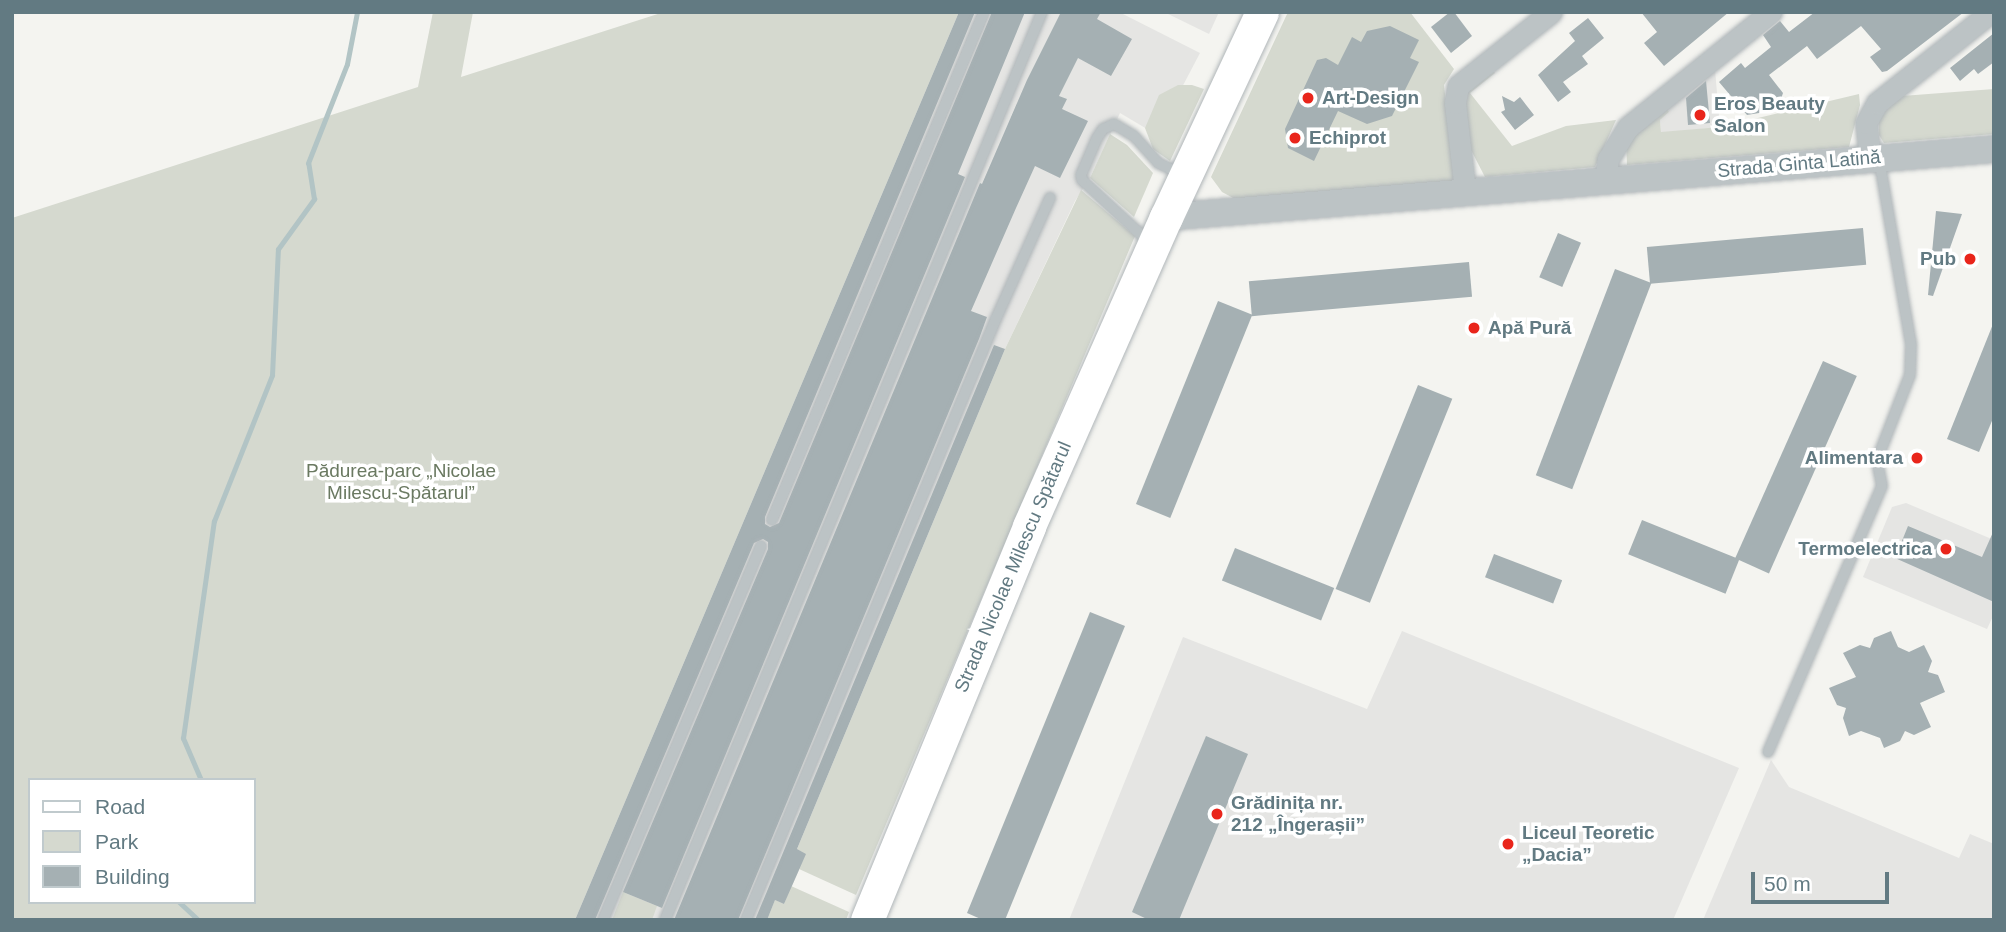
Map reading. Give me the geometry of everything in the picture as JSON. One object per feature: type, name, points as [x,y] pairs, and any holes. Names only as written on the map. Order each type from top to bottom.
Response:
[{"type":"main road","name":"Strada Nicolae Milescu Spătarul","points":[[867,920],[1029,526],[1159,231],[1262,12]]},
{"type":"street","points":[[1465,191],[1455,103],[1458,86],[1551,12]]},
{"type":"street","points":[[1605,180],[1608,159],[1627,128],[1771,12]]},
{"type":"street","points":[[1874,158],[1866,123],[1877,103],[1991,12]]},
{"type":"street","name":"Strada Ginta Latină","points":[[1159,231],[1465,191],[1994,149]]},
{"type":"lane","points":[[772,520],[984,12]]},
{"type":"lane","points":[[665,920],[1042,12]]},
{"type":"lane","points":[[1159,231],[1082,180],[1081,175],[1097,138],[1102,129],[1114,124],[1133,136],[1158,163],[1185,175]]},
{"type":"lane","points":[[1768,752],[1882,486],[1877,460],[1910,375],[1911,344],[1874,158]]},
{"type":"lane","points":[[746,920],[995,321],[1049,198]]},
{"type":"lane","points":[[603,920],[761,546]]},
{"type":"shaded area","points":[[959,12],[1119,12],[1200,53],[1157,135],[1120,113],[1090,178],[1075,201],[1005,349],[797,848],[806,854],[784,904],[767,920],[575,920]]},
{"type":"shaded area","points":[[1164,12],[1219,12],[1209,34]]},
{"type":"shaded area","points":[[1715,70],[1720,127],[1661,133],[1660,120],[1669,112],[1666,106]]},
{"type":"shaded area","points":[[1906,503],[1994,540],[1994,614],[1987,629],[1863,577],[1892,507]]},
{"type":"shaded area","name":"Liceul Teoretic „Dacia”","points":[[1402,631],[1739,768],[1673,920],[1069,920],[1183,637],[1367,709]]},
{"type":"shaded area","points":[[1771,760],[1789,787],[1959,858],[1970,834],[1994,844],[1994,920],[1703,920]]},
{"type":"green space","name":"Pădurea-parc „Nicolae Milescu-Spătarul”","points":[[433,12],[473,12],[461,77],[664,12],[959,12],[575,920],[12,920],[12,218],[418,87]]},
{"type":"green space","points":[[1288,12],[1410,12],[1454,69],[1444,85],[1455,182],[1235,199],[1222,192],[1211,177]]},
{"type":"green space","points":[[1492,69],[1495,73],[1470,93],[1512,146],[1566,126],[1616,120],[1595,167],[1485,177],[1471,150],[1463,95]]},
{"type":"green space","points":[[1178,85],[1192,85],[1204,89],[1170,161],[1153,149],[1145,128],[1159,95]]},
{"type":"green space","points":[[1994,89],[1994,134],[1884,143],[1879,135],[1879,115],[1902,96]]},
{"type":"green space","points":[[1859,94],[1860,105],[1849,147],[1627,165],[1626,140],[1666,106],[1669,112],[1660,120],[1661,132],[1720,127]]},
{"type":"green space","points":[[1110,134],[1127,145],[1153,173],[1134,217],[1090,178]]},
{"type":"green space","points":[[1081,190],[1135,236],[856,895],[799,869],[805,854],[797,849],[1005,349]]},
{"type":"green space","points":[[791,886],[849,912],[846,920],[767,920],[775,900],[784,904]]},
{"type":"green space","points":[[623,892],[657,906],[652,920],[612,920]]},
{"type":"building","points":[[959,12],[975,12],[765,517],[765,524],[770,527],[779,523],[992,12],[1025,12],[958,174],[965,177],[662,908],[623,892],[768,549],[768,542],[763,539],[754,543],[595,920],[575,920]]},
{"type":"building","points":[[1061,12],[1101,12],[1097,19],[1132,39],[1111,76],[1078,58],[1059,96],[1067,99],[1062,109],[1088,121],[1060,178],[1035,166],[1016,208],[971,311],[987,317],[979,339],[738,920],[674,920],[980,183],[982,184],[1027,80]]},
{"type":"building","points":[[1450,12],[1454,12],[1472,36],[1451,53],[1431,27]]},
{"type":"building","points":[[1641,12],[1729,12],[1664,66],[1644,43],[1657,32]]},
{"type":"building","points":[[1815,12],[1964,12],[1887,71],[1882,72],[1870,57],[1881,49],[1861,26],[1817,59],[1807,46],[1769,75],[1783,93],[1780,102],[1771,111],[1747,115],[1719,82],[1741,63],[1745,68],[1771,47],[1763,35],[1780,21],[1789,32]]},
{"type":"building","points":[[1588,18],[1604,38],[1582,56],[1588,64],[1563,82],[1571,92],[1558,102],[1538,75],[1575,41],[1569,33]]},
{"type":"building","points":[[1390,26],[1419,40],[1410,58],[1419,62],[1392,116],[1367,124],[1338,111],[1314,161],[1288,148],[1285,129],[1317,60],[1326,58],[1338,65],[1352,37],[1361,42],[1367,31]]},
{"type":"building","points":[[1994,33],[1994,62],[1978,74],[1974,69],[1960,81],[1950,68]]},
{"type":"building","points":[[1706,81],[1710,123],[1688,125],[1686,98]]},
{"type":"building","points":[[1502,96],[1514,102],[1520,97],[1534,115],[1515,130],[1501,112],[1505,110]]},
{"type":"building","points":[[1936,211],[1962,214],[1933,296],[1928,295]]},
{"type":"building","points":[[1863,228],[1866,265],[1650,284],[1647,247]]},
{"type":"building","points":[[1558,233],[1581,243],[1562,287],[1539,277]]},
{"type":"building","points":[[1469,262],[1472,297],[1252,316],[1249,281]]},
{"type":"building","points":[[1615,269],[1651,283],[1572,489],[1536,475]]},
{"type":"building","points":[[1218,301],[1252,315],[1170,518],[1136,504]]},
{"type":"building","points":[[1993,324],[1994,416],[1979,452],[1947,439]]},
{"type":"building","points":[[994,345],[1005,349],[797,849],[806,854],[784,904],[775,900],[767,920],[755,920]]},
{"type":"building","points":[[1823,361],[1857,376],[1769,573],[1735,558]]},
{"type":"building","points":[[1418,385],[1452,399],[1370,603],[1336,589]]},
{"type":"building","points":[[1642,520],[1739,559],[1725,594],[1628,554]]},
{"type":"building","points":[[1908,526],[1982,557],[1994,530],[1994,602],[1895,558]]},
{"type":"building","points":[[1235,548],[1334,588],[1321,621],[1222,580]]},
{"type":"building","points":[[1494,554],[1562,580],[1553,604],[1485,577]]},
{"type":"building","points":[[1090,612],[1125,626],[1005,920],[983,920],[967,913]]},
{"type":"building","points":[[1891,631],[1898,647],[1909,652],[1924,645],[1932,661],[1928,672],[1938,675],[1945,692],[1920,703],[1931,727],[1914,735],[1905,731],[1900,741],[1884,748],[1880,738],[1861,731],[1849,736],[1843,718],[1846,708],[1837,705],[1829,688],[1856,677],[1843,653],[1860,645],[1870,648],[1874,638]]},
{"type":"building","points":[[1206,736],[1248,754],[1179,920],[1149,920],[1132,912]]},
{"type":"waterway","points":[[200,778],[183,738],[214,521],[272,375],[278,249],[314,199],[308,163],[347,64],[357,12]]},
{"type":"waterway","points":[[181,904],[198,920]]},
{"type":"place","name":"Art-Design","points":[[1308,98]]},
{"type":"place","name":"Eros Beauty Salon","points":[[1700,115]]},
{"type":"place","name":"Echiprot","points":[[1295,138]]},
{"type":"place","name":"Pub","points":[[1970,259]]},
{"type":"place","name":"Apă Pură","points":[[1474,328]]},
{"type":"place","name":"Alimentara","points":[[1917,458]]},
{"type":"place","name":"Termoelectrica","points":[[1946,549]]},
{"type":"place","name":"Grădinița nr. 212 „Îngerașii”","points":[[1217,814]]},
{"type":"place","name":"Liceul Teoretic „Dacia”","points":[[1508,844]]}]
